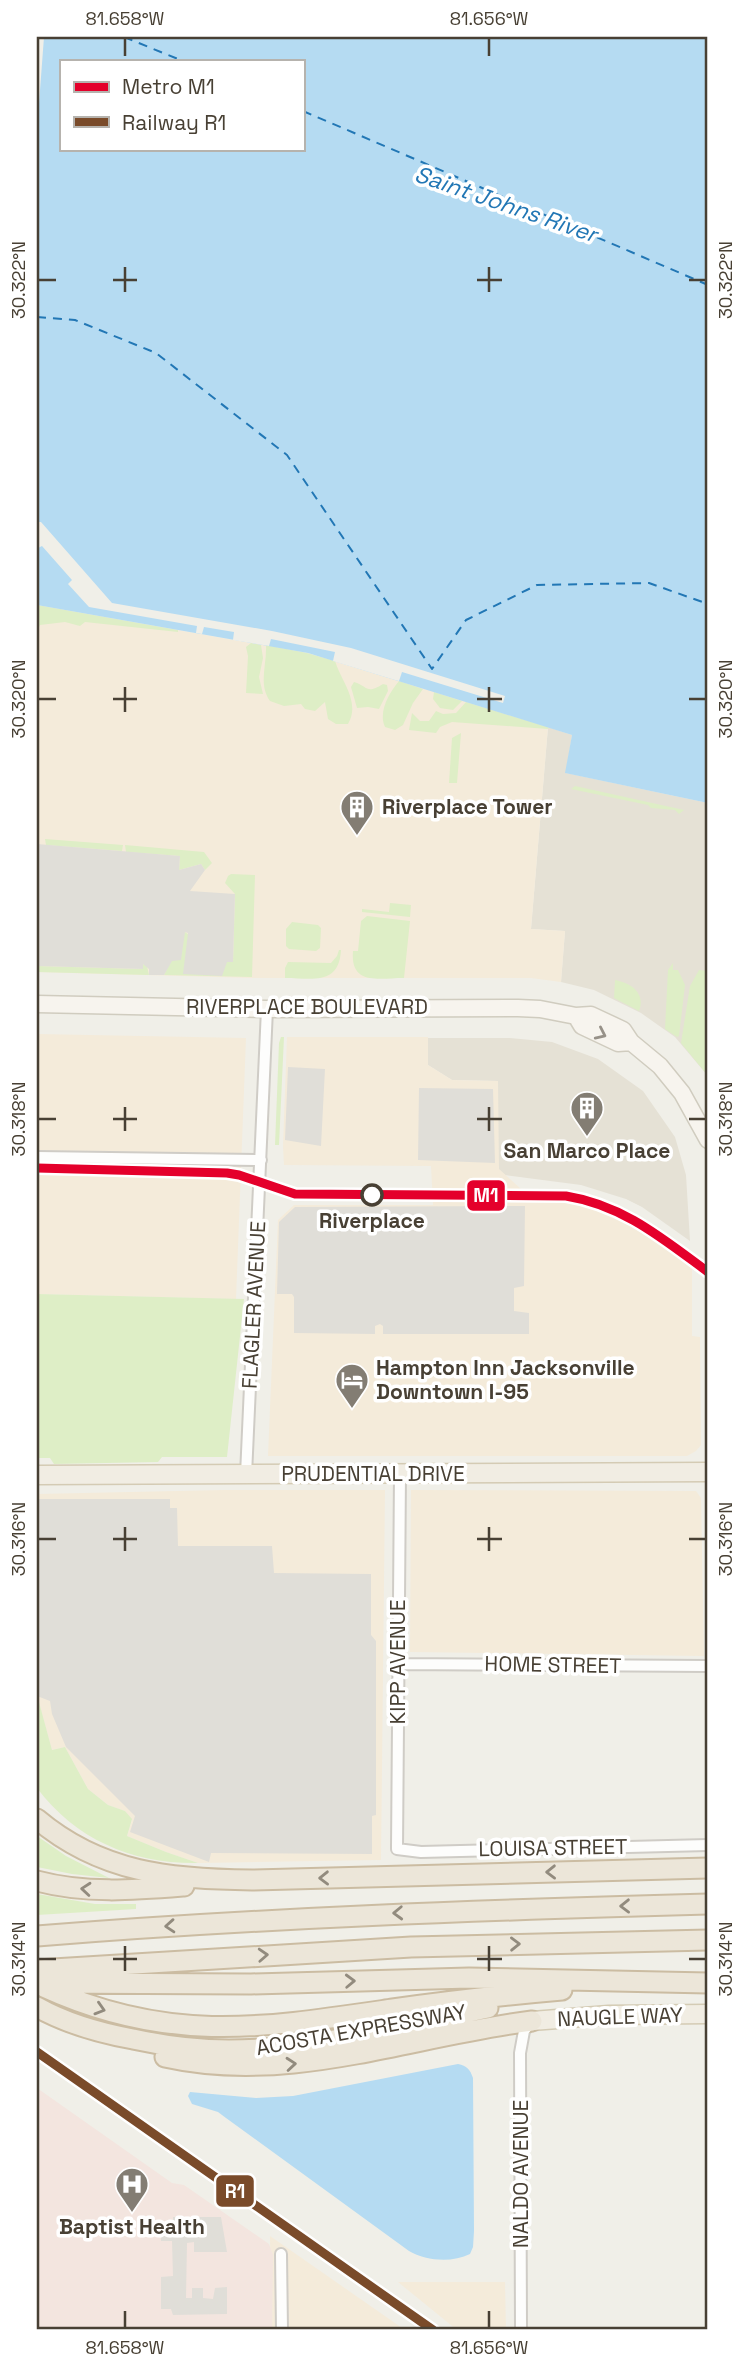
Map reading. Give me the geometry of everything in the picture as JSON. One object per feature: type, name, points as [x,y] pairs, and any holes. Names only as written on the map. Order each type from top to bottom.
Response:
[{"type":"highway","points":[[37,1804],[60,1830],[90,1853]]},
{"type":"highway","points":[[37,1819],[66,1840],[122,1866],[156,1874],[252,1880]]},
{"type":"highway","points":[[37,1881],[82,1889],[126,1891],[252,1880],[701,1868]]},
{"type":"highway","points":[[37,1936],[398,1912],[701,1904]]},
{"type":"highway","points":[[40,1976],[398,1947],[701,1940]]},
{"type":"highway","points":[[40,1976],[86,1984],[277,1984],[469,1978],[708,1983]]},
{"type":"highway","points":[[40,1976],[85,2004],[130,2017],[180,2025],[226,2028],[285,2024],[478,1998],[688,1983]]},
{"type":"highway","name":"ACOSTA EXPRESSWAY","points":[[37,2007],[59,2019],[114,2035],[163,2045],[215,2050],[263,2049],[313,2043],[606,1987]]},
{"type":"highway","points":[[59,2019],[123,2045],[161,2056],[209,2064],[254,2066],[319,2061],[532,2021]]},
{"type":"main road","name":"RIVERPLACE BOULEVARD","points":[[37,1004],[267,1009],[518,1008],[550,1010],[576,1016],[591,1015],[623,1030],[631,1042],[660,1066],[682,1093],[708,1140]]},
{"type":"main road","name":"PRUDENTIAL DRIVE","points":[[37,1475],[708,1472]]},
{"type":"main road","name":"NAUGLE WAY","points":[[532,2021],[622,2015],[708,2014]]},
{"type":"street","name":"FLAGLER AVENUE","points":[[246,1475],[267,1009]]},
{"type":"street","points":[[37,1157],[261,1160]]},
{"type":"street","name":"KIPP AVENUE","points":[[397,1849],[400,1474]]},
{"type":"street","name":"HOME STREET","points":[[398,1664],[708,1666]]},
{"type":"street","name":"LOUISA STREET","points":[[397,1849],[421,1852],[708,1845]]},
{"type":"street","name":"NALDO AVENUE","points":[[522,2330],[520,2053],[524,2031],[532,2021]]},
{"type":"street","points":[[281,2254],[282,2330]]},
{"type":"shaded area","points":[[37,605],[307,653],[548,727],[531,929],[565,931],[561,982],[531,978],[251,978],[37,972]]},
{"type":"shaded area","points":[[548,727],[572,735],[566,773],[708,803],[708,1076],[675,1037],[641,1013],[594,990],[561,982],[565,931],[531,929]]},
{"type":"shaded area","points":[[37,844],[180,856],[179,870],[201,864],[205,870],[190,891],[235,894],[233,962],[227,962],[222,976],[183,974],[188,933],[185,932],[181,960],[172,961],[164,975],[149,975],[149,969],[143,964],[143,969],[37,966]]},
{"type":"shaded area","points":[[37,1034],[246,1038],[236,1299],[37,1294]]},
{"type":"shaded area","points":[[287,1037],[428,1037],[428,1065],[452,1080],[498,1081],[499,1169],[531,1198],[565,1199],[616,1214],[632,1221],[692,1264],[692,1336],[700,1337],[701,1445],[696,1451],[687,1456],[268,1456],[278,1220],[294,1205],[433,1205],[431,1166],[284,1165]]},
{"type":"shaded area","points":[[428,1038],[510,1038],[552,1042],[598,1059],[643,1091],[675,1137],[686,1175],[690,1241],[626,1199],[581,1185],[505,1175],[498,1169],[498,1081],[452,1080],[428,1065]]},
{"type":"shaded area","points":[[288,1067],[325,1069],[321,1146],[285,1140]]},
{"type":"shaded area","points":[[419,1088],[493,1089],[495,1163],[418,1160]]},
{"type":"shaded area","points":[[525,1206],[524,1286],[514,1288],[514,1311],[529,1313],[529,1334],[383,1334],[383,1326],[380,1324],[375,1326],[375,1334],[294,1333],[294,1297],[292,1294],[277,1294],[279,1222],[295,1207]]},
{"type":"shaded area","points":[[385,1490],[381,1860],[198,1863],[127,1836],[132,1820],[125,1811],[108,1805],[88,1789],[65,1747],[52,1750],[37,1702],[37,1494]]},
{"type":"shaded area","points":[[411,1490],[696,1491],[701,1498],[704,1656],[410,1652]]},
{"type":"shaded area","points":[[37,1499],[170,1499],[170,1508],[177,1508],[178,1546],[272,1546],[274,1573],[371,1574],[371,1635],[376,1641],[376,1815],[372,1816],[372,1854],[211,1853],[209,1862],[130,1832],[135,1816],[66,1747],[52,1714],[50,1701],[37,1696]]},
{"type":"shaded area","name":"Baptist Health","points":[[37,2088],[172,2183],[184,2185],[269,2244],[273,2255],[272,2330],[37,2330]]},
{"type":"shaded area","points":[[173,2217],[221,2217],[227,2252],[194,2252],[194,2242],[187,2243],[186,2298],[192,2298],[192,2288],[203,2288],[203,2298],[213,2299],[215,2288],[227,2287],[227,2314],[173,2315],[171,2309],[161,2309],[161,2277],[173,2276],[172,2241],[161,2241],[161,2229],[173,2227]]},
{"type":"shaded area","points":[[270,2236],[405,2330],[271,2330]]},
{"type":"shaded area","points":[[398,2282],[505,2282],[506,2330],[457,2330]]},
{"type":"green space","points":[[37,605],[178,632],[85,622],[80,626],[65,622],[40,625],[37,631]]},
{"type":"green space","points":[[251,643],[261,645],[263,658],[259,677],[263,694],[246,693],[246,647]]},
{"type":"green space","points":[[266,645],[335,661],[351,700],[348,724],[336,724],[328,719],[325,702],[315,711],[305,709],[301,704],[284,706],[270,701],[264,688]]},
{"type":"green space","points":[[399,681],[423,689],[403,725],[395,730],[385,727],[383,715],[388,697]]},
{"type":"green space","points":[[354,682],[367,689],[387,685],[388,691],[379,709],[357,708],[351,687]]},
{"type":"green space","points":[[434,692],[462,701],[453,710],[440,708],[433,699]]},
{"type":"green space","points":[[466,702],[548,729],[452,722],[440,727],[436,733],[409,730],[412,713],[420,721],[429,721],[436,711],[443,714],[456,713]]},
{"type":"green space","points":[[461,733],[457,783],[449,783],[452,738]]},
{"type":"green space","points":[[575,786],[684,810],[679,814],[675,810],[651,808],[648,805],[571,789]]},
{"type":"green space","points":[[45,839],[123,845],[122,851],[46,845]]},
{"type":"green space","points":[[125,845],[204,852],[212,863],[205,870],[201,864],[179,870],[180,856],[126,852]]},
{"type":"green space","points":[[231,874],[255,875],[252,977],[164,975],[185,932],[227,962],[233,962],[235,894],[225,883]]},
{"type":"green space","points":[[390,903],[411,905],[410,917],[362,912],[362,909],[389,912]]},
{"type":"green space","points":[[367,916],[410,921],[404,978],[368,978],[356,970],[353,951],[358,951],[361,921]]},
{"type":"green space","points":[[292,922],[318,925],[321,928],[320,948],[316,951],[289,949],[286,946],[286,929]]},
{"type":"green space","points":[[339,950],[339,962],[330,975],[314,979],[285,978],[288,962],[331,963]]},
{"type":"green space","points":[[673,963],[673,970],[678,970],[685,985],[677,1037],[665,1029],[668,970]]},
{"type":"green space","points":[[143,964],[147,966],[149,975],[37,972],[37,966],[142,969]]},
{"type":"green space","points":[[699,970],[708,971],[708,1076],[681,1043],[690,986]]},
{"type":"green space","points":[[615,980],[636,990],[641,1005],[639,1011],[614,998]]},
{"type":"green space","points":[[281,1037],[284,1037],[279,1145],[275,1145],[279,1043]]},
{"type":"green space","points":[[37,1294],[244,1299],[227,1457],[162,1457],[158,1462],[54,1464],[50,1458],[37,1458]]},
{"type":"green space","points":[[37,1702],[52,1750],[65,1747],[88,1789],[108,1805],[125,1811],[132,1819],[127,1836],[198,1863],[151,1859],[108,1845],[69,1822],[52,1806],[37,1788]]},
{"type":"green space","points":[[37,1836],[66,1856],[109,1878],[37,1867]]},
{"type":"green space","points":[[37,1894],[95,1904],[136,1904],[136,1909],[37,1915]]},
{"type":"water","name":"Saint Johns River","points":[[37,37],[708,37],[708,803],[565,773],[572,735],[308,653],[37,605]]},
{"type":"water","points":[[458,2064],[468,2068],[473,2078],[474,2231],[470,2254],[447,2260],[431,2259],[409,2251],[218,2112],[192,2104],[188,2096],[190,2092],[256,2098],[293,2096]]},
{"type":"pier","points":[[37,37],[44,37],[37,130]]},
{"type":"pier","points":[[37,522],[41,522],[112,603],[351,648],[505,696],[503,703],[402,672],[399,681],[395,680],[333,661],[335,652],[271,639],[269,646],[233,640],[234,632],[204,627],[202,634],[196,633],[197,626],[89,607],[68,584],[72,580],[42,546],[38,548]]},
{"type":"ferry route","points":[[124,37],[181,60]]},
{"type":"ferry route","points":[[304,111],[708,285]]},
{"type":"ferry route","points":[[37,317],[75,320],[156,353],[287,455],[432,669],[466,620],[537,585],[649,583],[708,604]]},
{"type":"railway","points":[[37,2052],[433,2330]]},
{"type":"metro line","name":"M1","points":[[37,1168],[227,1173],[295,1194],[566,1196],[587,1200],[624,1215],[708,1272]]},
{"type":"rail line","name":"R1","points":[[37,2052],[433,2330]]},
{"type":"place","name":"Riverplace Tower","points":[[357,837]]},
{"type":"place","name":"San Marco Place","points":[[587,1138]]},
{"type":"place","name":"Riverplace","points":[[372,1195]]},
{"type":"place","name":"Hampton Inn Jacksonville Downtown I-95","points":[[352,1410]]},
{"type":"place","name":"Baptist Health","points":[[132,2214]]}]
